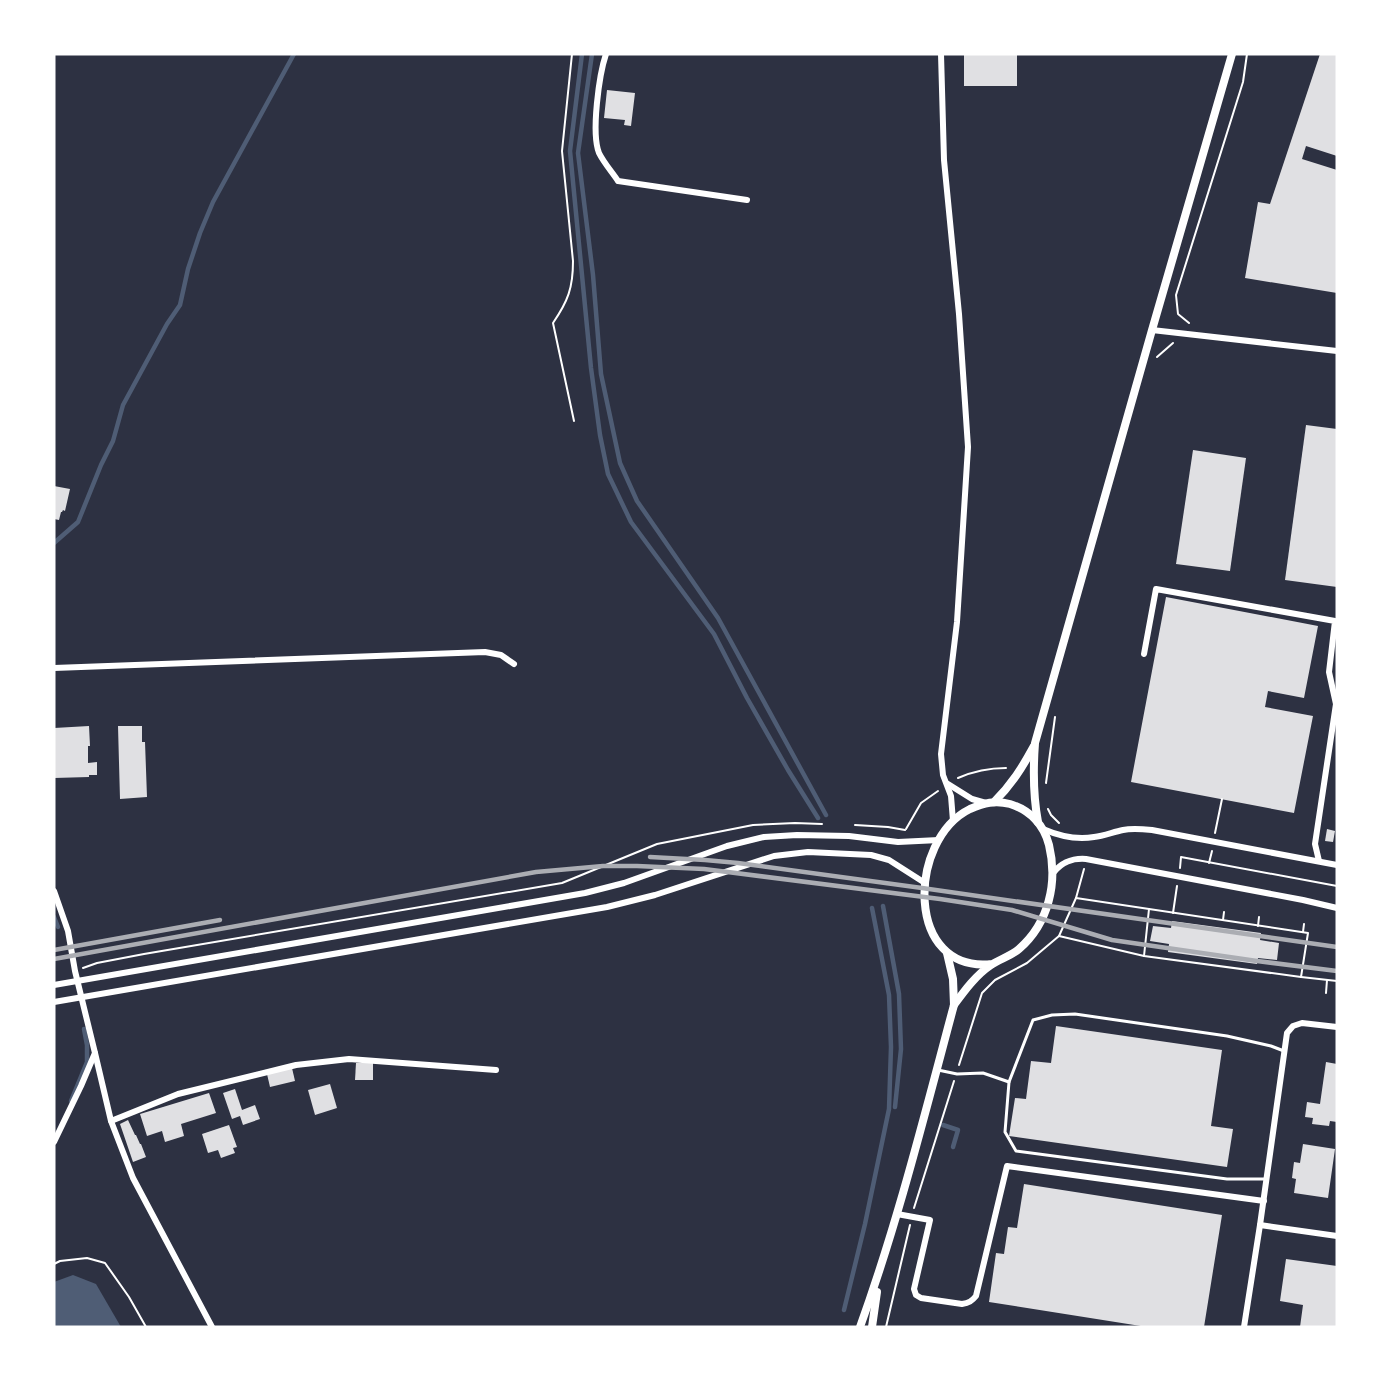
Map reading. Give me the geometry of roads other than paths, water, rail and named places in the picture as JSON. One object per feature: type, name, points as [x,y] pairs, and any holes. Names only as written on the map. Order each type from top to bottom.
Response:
[{"type":"main road","points":[[1035,743],[1020,772],[1003,793],[990,802],[964,812],[953,821],[939,840],[927,868],[925,899],[932,931],[938,943],[947,953],[968,964],[980,966],[992,964],[1018,950],[1033,933],[1049,902],[1053,873],[1051,853],[1035,807],[1032,776],[1035,743],[1232,54]]},
{"type":"main road","points":[[990,802],[1018,807],[1029,813],[1040,825]]},
{"type":"main road","points":[[860,1327],[897,1214],[954,1005],[953,979],[947,953]]},
{"type":"main road","points":[[954,1005],[971,983],[992,964]]},
{"type":"main road","points":[[872,1327],[879,1274]]},
{"type":"street","points":[[606,54],[602,65],[595,129],[599,152],[618,181],[747,200]]},
{"type":"street","points":[[941,54],[944,160],[959,314],[968,447],[957,622],[941,754],[944,775],[951,796],[953,821]]},
{"type":"street","points":[[1152,330],[1337,351]]},
{"type":"street","points":[[1144,654],[1156,589],[1335,621],[1329,672],[1336,704],[1315,844],[1319,861]]},
{"type":"street","points":[[54,668],[485,652],[501,655],[513,664]]},
{"type":"street","points":[[947,784],[965,796],[990,802]]},
{"type":"street","points":[[1040,825],[1062,836],[1083,838],[1124,830],[1152,830],[1337,865]]},
{"type":"street","points":[[54,985],[585,893],[624,883],[727,846],[764,837],[849,836],[898,842],[939,840]]},
{"type":"street","points":[[54,1002],[607,907],[655,896],[774,856],[808,852],[871,855],[890,860],[925,883]]},
{"type":"street","points":[[1053,873],[1064,863],[1078,859],[1337,908]]},
{"type":"street","points":[[54,891],[68,931],[77,982],[111,1121],[134,1178],[212,1327]]},
{"type":"street","points":[[1244,1327],[1287,1033],[1293,1026],[1302,1023],[1337,1027]]},
{"type":"street","points":[[54,1142],[95,1053]]},
{"type":"street","points":[[111,1121],[178,1095],[296,1065],[349,1059],[496,1070]]},
{"type":"street","points":[[897,1214],[930,1220],[914,1289],[916,1295],[921,1298],[968,1304],[976,1296],[1007,1166],[1264,1201]]},
{"type":"street","points":[[1260,1225],[1337,1236]]},
{"type":"lane","points":[[1267,1179],[1227,1179],[1016,1151],[1005,1132],[1009,1082],[1033,1020],[1052,1015],[1075,1014],[1227,1036],[1284,1051]]},
{"type":"lane","points":[[936,1069],[957,1074],[983,1073],[1009,1082]]},
{"type":"water","points":[[73,1275],[96,1284],[121,1327],[54,1327],[54,1282]]},
{"type":"waterway","points":[[54,543],[78,522],[113,441],[123,405],[167,324],[180,305],[188,269],[213,202],[294,54]]},
{"type":"waterway","points":[[582,54],[570,151],[591,368],[608,474],[631,522],[714,634],[747,698],[818,818]]},
{"type":"waterway","points":[[592,54],[578,153],[593,275],[601,374],[620,463],[637,501],[718,618],[826,815]]},
{"type":"waterway","points":[[883,906],[899,994],[901,1049],[895,1107]]},
{"type":"waterway","points":[[844,1310],[889,1109],[891,1047],[889,995],[872,908]]},
{"type":"waterway","points":[[54,917],[58,927]]},
{"type":"waterway","points":[[71,1101],[87,1062],[84,1029]]},
{"type":"waterway","points":[[943,1125],[958,1130],[953,1147]]},
{"type":"railway","points":[[650,857],[738,863],[1337,947]]},
{"type":"railway","points":[[54,959],[536,872],[603,866],[637,866],[704,869],[940,899],[1012,910],[1112,940],[1337,971]]},
{"type":"railway","points":[[54,950],[220,920]]}]
